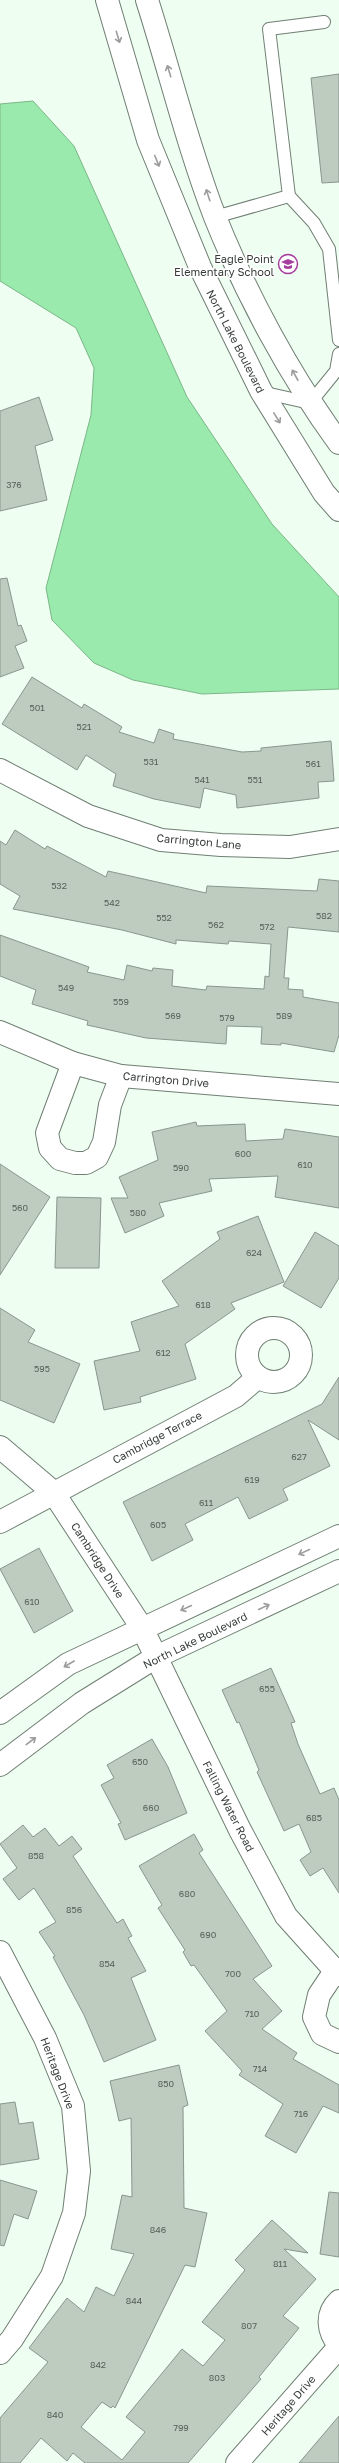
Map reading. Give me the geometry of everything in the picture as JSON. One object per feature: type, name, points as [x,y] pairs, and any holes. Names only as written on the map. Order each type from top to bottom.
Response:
[{"type":"street","name":"North Lake Boulevard","points":[[107,0],[148,140],[200,267],[261,391],[324,493],[339,510]]},
{"type":"street","points":[[147,0],[216,217],[259,311],[310,403],[339,443]]},
{"type":"street","name":"Carrington Lane","points":[[0,770],[88,816],[161,840],[221,845],[290,846],[339,839]]},
{"type":"street","name":"Carrington Drive","points":[[0,1032],[73,1064],[121,1076],[339,1094]]},
{"type":"street","points":[[73,1064],[47,1133],[50,1148],[60,1159],[75,1163],[86,1163],[97,1157],[104,1142],[110,1105],[121,1076]]},
{"type":"street","name":"Cambridge Terrace","points":[[53,1492],[236,1396],[258,1377]]},
{"type":"street","name":"Cambridge Drive","points":[[0,1447],[53,1492],[142,1628]]},
{"type":"street","points":[[0,1522],[53,1492]]},
{"type":"street","points":[[0,1713],[68,1664],[339,1536]]},
{"type":"street","name":"North Lake Boulevard","points":[[0,1765],[82,1703],[156,1657],[339,1571]]},
{"type":"street","name":"Falling Water Road","points":[[142,1628],[240,1830],[286,1916],[337,1973],[319,1995],[314,2017],[322,2034],[339,2042]]},
{"type":"street","name":"Heritage Drive","points":[[0,1952],[45,2038],[73,2106],[79,2171],[74,2213],[52,2276],[12,2339],[0,2353]]},
{"type":"street","name":"Heritage Drive","points":[[237,2463],[339,2346],[330,2330],[329,2321],[331,2312],[339,2301]]},
{"type":"lane","points":[[324,22],[269,29],[289,196],[314,223],[330,249],[339,340]]},
{"type":"lane","points":[[216,217],[289,196]]},
{"type":"lane","points":[[261,391],[310,403],[336,371],[339,354]]},
{"type":"shaded area","points":[[33,101],[74,146],[187,397],[272,524],[339,597],[339,689],[202,694],[133,680],[94,663],[52,620],[46,588],[91,415],[94,368],[76,328],[0,281],[0,104]]},
{"type":"building","points":[[339,74],[339,182],[322,183],[311,78]]},
{"type":"building","points":[[39,397],[53,440],[35,446],[47,500],[0,511],[0,411]]},
{"type":"building","points":[[7,578],[18,626],[21,625],[27,641],[15,646],[24,668],[0,677],[0,579]]},
{"type":"building","points":[[32,677],[82,708],[84,704],[122,727],[119,732],[154,743],[159,729],[174,734],[173,739],[242,752],[261,751],[261,748],[331,741],[334,781],[318,782],[319,798],[237,808],[236,795],[204,788],[200,808],[154,799],[113,786],[116,774],[86,755],[77,770],[2,724]]},
{"type":"building","points":[[15,830],[45,849],[47,846],[106,877],[108,871],[206,893],[207,886],[317,891],[319,879],[339,881],[339,932],[288,927],[284,978],[289,978],[288,989],[303,990],[303,997],[339,1003],[339,1035],[334,1052],[281,1043],[281,1045],[261,1044],[262,1027],[227,1026],[226,1044],[146,1038],[87,1025],[88,1021],[32,1004],[36,990],[0,976],[0,935],[89,967],[87,972],[124,980],[127,965],[152,971],[153,968],[173,970],[172,986],[206,990],[207,986],[264,989],[265,976],[269,977],[271,944],[229,941],[228,944],[176,940],[176,944],[122,930],[13,909],[20,896],[0,884],[0,841],[6,845]]},
{"type":"building","points":[[196,1122],[197,1126],[245,1124],[246,1141],[283,1139],[285,1129],[339,1137],[339,1208],[275,1197],[278,1176],[209,1179],[212,1191],[159,1203],[164,1216],[125,1233],[111,1198],[128,1198],[119,1177],[158,1160],[152,1132]]},
{"type":"building","points":[[0,1164],[50,1197],[0,1275]]},
{"type":"building","points":[[57,1197],[101,1198],[99,1268],[55,1268]]},
{"type":"building","points":[[258,1216],[284,1282],[231,1303],[235,1309],[185,1344],[196,1379],[140,1397],[141,1402],[104,1410],[94,1361],[140,1351],[131,1322],[179,1306],[162,1281],[220,1239],[217,1232]]},
{"type":"building","points":[[315,1232],[339,1246],[339,1278],[321,1308],[283,1286]]},
{"type":"building","points":[[0,1308],[35,1330],[28,1342],[80,1364],[54,1423],[0,1400]]},
{"type":"building","points":[[339,1377],[339,1440],[308,1420],[330,1466],[283,1489],[288,1500],[249,1519],[238,1497],[185,1524],[193,1540],[152,1561],[123,1502],[322,1404]]},
{"type":"building","points":[[39,1548],[73,1611],[34,1633],[0,1569]]},
{"type":"building","points":[[271,1668],[295,1722],[291,1723],[298,1744],[320,1794],[334,1788],[339,1800],[339,1893],[323,1868],[310,1876],[300,1860],[311,1852],[299,1824],[284,1831],[257,1772],[259,1770],[239,1722],[237,1723],[222,1690]]},
{"type":"building","points":[[152,1739],[168,1767],[187,1813],[125,1840],[118,1824],[121,1823],[101,1785],[114,1778],[107,1765]]},
{"type":"building","points":[[23,1825],[33,1837],[45,1828],[59,1846],[72,1836],[82,1849],[73,1856],[117,1923],[123,1919],[132,1936],[128,1938],[146,1971],[131,1978],[156,2040],[104,2062],[84,2015],[53,1957],[55,1956],[39,1932],[56,1922],[34,1888],[19,1900],[3,1879],[17,1868],[0,1844]]},
{"type":"building","points":[[194,1834],[203,1850],[199,1853],[272,1966],[253,1979],[282,2011],[262,2029],[297,2053],[293,2059],[339,2085],[339,2113],[323,2106],[296,2153],[265,2136],[283,2104],[239,2075],[242,2071],[205,2031],[227,2011],[194,1965],[191,1966],[183,1952],[185,1950],[158,1908],[162,1905],[139,1866]]},
{"type":"building","points":[[179,2065],[188,2105],[183,2107],[184,2208],[207,2213],[195,2267],[185,2265],[115,2408],[113,2406],[111,2408],[102,2402],[81,2427],[122,2460],[145,2432],[126,2417],[182,2349],[203,2366],[225,2340],[202,2322],[245,2270],[235,2260],[272,2220],[308,2253],[284,2249],[316,2279],[283,2316],[299,2328],[259,2377],[261,2379],[188,2463],[85,2463],[73,2453],[67,2461],[41,2438],[20,2463],[0,2463],[0,2418],[48,2362],[29,2348],[67,2298],[84,2312],[96,2287],[114,2296],[134,2254],[111,2249],[122,2195],[132,2197],[131,2118],[119,2121],[110,2081]]},
{"type":"building","points":[[15,2102],[19,2124],[33,2122],[39,2159],[0,2165],[0,2104]]},
{"type":"building","points":[[0,2180],[37,2191],[28,2219],[14,2214],[4,2246],[0,2245]]},
{"type":"building","points":[[329,2192],[339,2193],[339,2257],[320,2254]]},
{"type":"building","points":[[339,2416],[339,2463],[299,2463]]},
{"type":"place","name":"Eagle Point Elementary School","points":[[288,264]]}]
